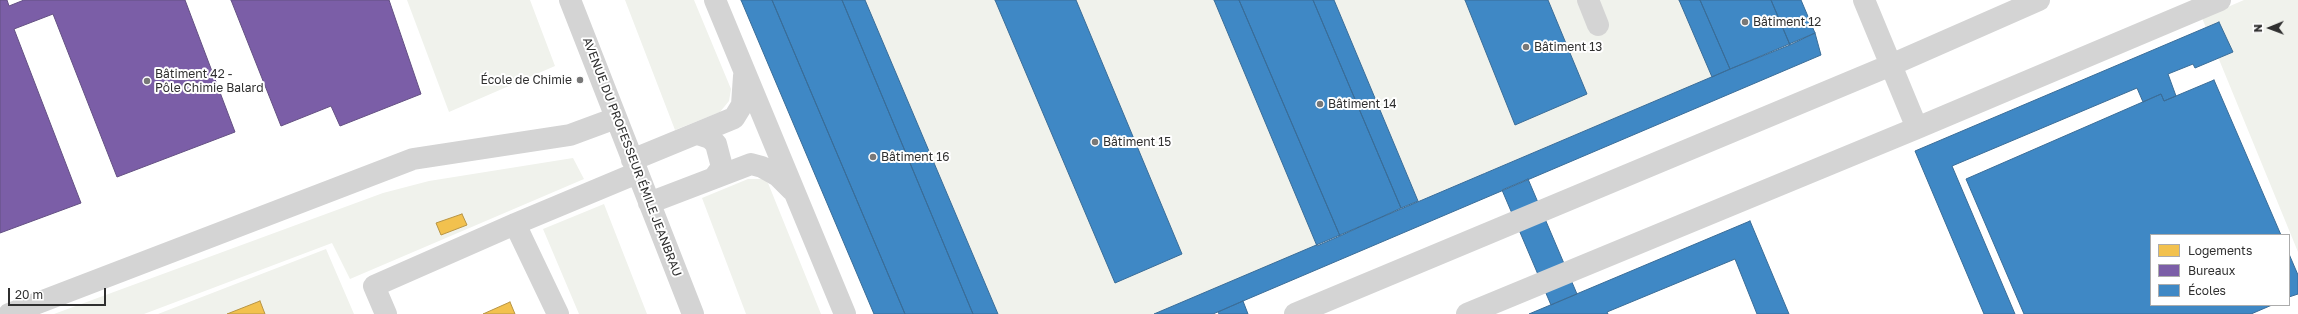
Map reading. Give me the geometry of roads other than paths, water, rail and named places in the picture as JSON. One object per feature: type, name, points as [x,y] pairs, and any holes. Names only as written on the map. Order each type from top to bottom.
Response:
[{"type":"street","name":"AVENUE DU PROFESSEUR ÉMILE JEANBRAU","points":[[570,0],[693,314]]},
{"type":"street","points":[[715,0],[845,314]]},
{"type":"street","points":[[1588,0],[1598,25]]},
{"type":"street","points":[[1864,0],[1918,128]]},
{"type":"street","points":[[1294,314],[1891,65],[2040,0]]},
{"type":"street","points":[[1467,314],[1918,128],[2220,0]]},
{"type":"street","points":[[386,314],[374,286],[515,224],[698,134],[734,118],[742,105],[744,88],[743,68]]},
{"type":"street","points":[[9,314],[413,159],[570,136],[616,118]]},
{"type":"street","points":[[698,134],[710,138],[716,144],[722,167],[714,178]]},
{"type":"street","points":[[649,203],[751,164],[762,166],[778,176],[794,192]]},
{"type":"street","points":[[515,224],[558,314]]},
{"type":"place","name":"Bâtiment 12","points":[[1745,22]]},
{"type":"place","name":"Bâtiment 13","points":[[1526,47]]},
{"type":"place","name":"École de Chimie","points":[[580,80]]},
{"type":"place","name":"Bâtiment 42 - Pôle Chimie Balard","points":[[147,81]]},
{"type":"place","name":"Bâtiment 14","points":[[1320,104]]},
{"type":"place","name":"Bâtiment 15","points":[[1095,142]]},
{"type":"place","name":"Bâtiment 16","points":[[873,157]]}]
